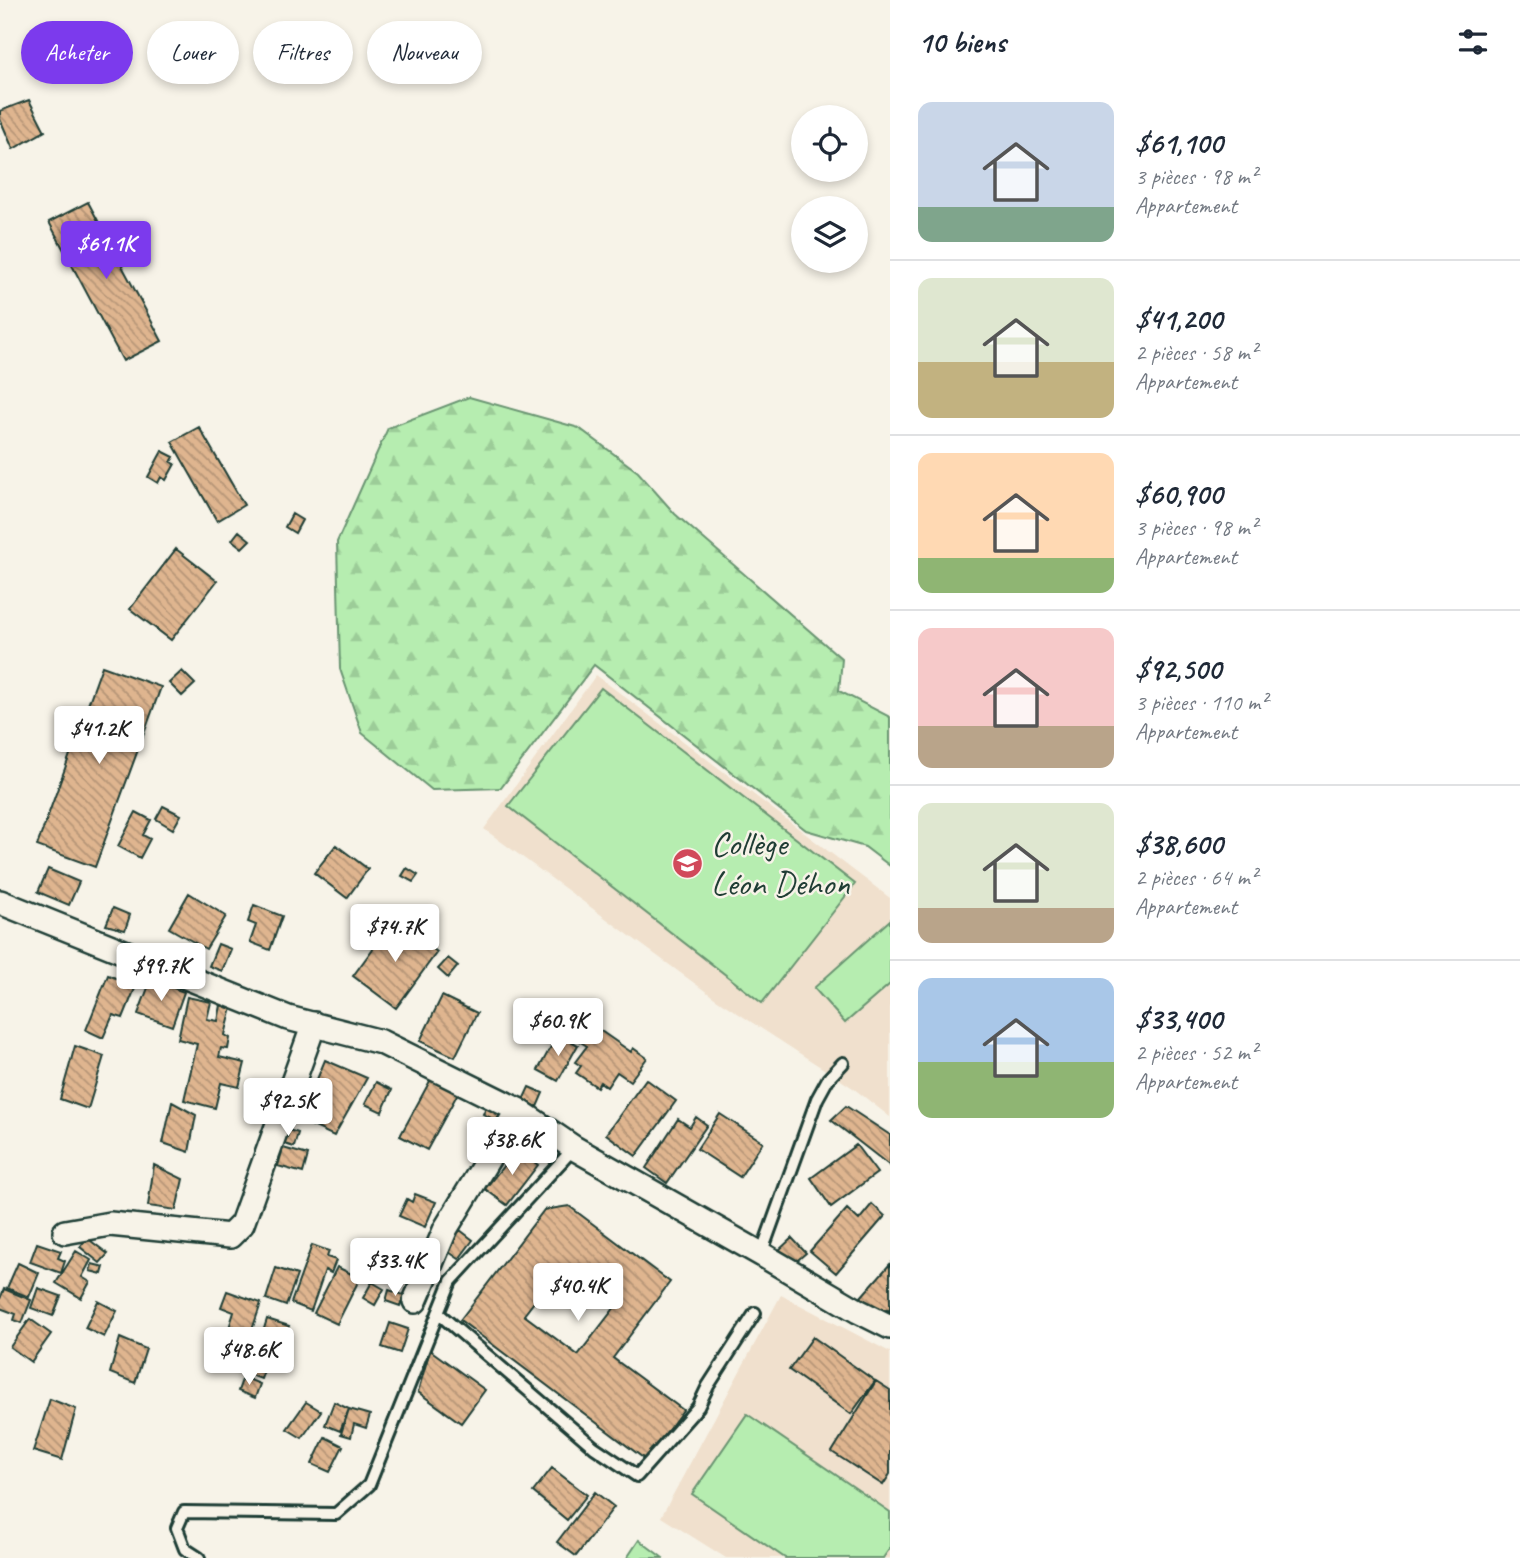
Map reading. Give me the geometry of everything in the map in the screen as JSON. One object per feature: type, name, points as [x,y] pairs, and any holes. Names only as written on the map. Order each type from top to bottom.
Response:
[{"type":"street","points":[[0,902],[288,1018],[382,1042],[518,1110],[574,1148],[890,1327]]},
{"type":"street","points":[[65,1232],[110,1224],[230,1236],[242,1224],[314,1024]]},
{"type":"street","points":[[415,1301],[446,1228],[518,1110]]},
{"type":"lane","points":[[761,1254],[817,1099],[828,1080],[843,1063]]},
{"type":"lane","points":[[199,1558],[185,1549],[177,1528],[184,1512],[336,1514],[369,1485],[451,1281],[574,1148]]},
{"type":"lane","points":[[438,1313],[594,1447],[637,1476],[698,1407],[708,1386],[755,1313]]},
{"type":"shaded area","name":"Collège Léon Déhon","points":[[596,675],[890,898],[890,1117],[853,1088],[716,999],[484,829]]},
{"type":"shaded area","points":[[781,1295],[890,1352],[890,1558],[726,1558],[661,1517]]},
{"type":"green space","points":[[469,397],[579,428],[638,472],[675,514],[842,659],[839,691],[890,717],[890,866],[865,847],[806,830],[594,665],[501,788],[432,790],[362,733],[340,669],[337,542],[388,428]]},
{"type":"green space","name":"Collège Léon Déhon","points":[[601,688],[855,884],[762,1003],[508,806]]},
{"type":"green space","points":[[890,920],[890,984],[845,1023],[814,988]]},
{"type":"green space","points":[[747,1414],[890,1512],[890,1548],[883,1558],[785,1558],[692,1494]]},
{"type":"green space","points":[[639,1540],[663,1558],[627,1558]]},
{"type":"building","points":[[29,100],[45,131],[13,149],[0,119],[0,111]]},
{"type":"building","points":[[88,202],[162,341],[123,361],[49,222]]},
{"type":"building","points":[[199,427],[244,505],[217,521],[172,442]]},
{"type":"building","points":[[162,451],[174,457],[171,462],[175,464],[166,480],[161,477],[158,483],[148,477]]},
{"type":"building","points":[[292,514],[302,520],[295,533],[285,527]]},
{"type":"building","points":[[239,531],[250,540],[242,548],[232,540]]},
{"type":"building","points":[[176,549],[217,581],[171,640],[130,609]]},
{"type":"building","points":[[102,666],[161,687],[95,867],[37,846]]},
{"type":"building","points":[[182,671],[195,684],[182,696],[169,683]]},
{"type":"building","points":[[163,806],[181,815],[173,829],[156,819]]},
{"type":"building","points":[[136,812],[151,820],[143,835],[150,839],[140,858],[118,846]]},
{"type":"building","points":[[336,845],[368,869],[347,898],[314,873]]},
{"type":"building","points":[[407,868],[418,875],[413,882],[402,876]]},
{"type":"building","points":[[48,869],[79,882],[69,905],[38,892]]},
{"type":"building","points":[[189,893],[226,916],[206,949],[169,928]]},
{"type":"building","points":[[254,905],[282,916],[270,950],[250,942],[256,925],[248,922]]},
{"type":"building","points":[[113,908],[130,915],[125,930],[106,925]]},
{"type":"building","points":[[394,920],[437,952],[396,1008],[353,976]]},
{"type":"building","points":[[218,944],[231,949],[222,971],[209,966]]},
{"type":"building","points":[[448,958],[458,966],[448,978],[438,969]]},
{"type":"building","points":[[108,975],[136,986],[123,1018],[113,1015],[103,1038],[86,1030]]},
{"type":"building","points":[[151,980],[184,992],[172,1026],[138,1014]]},
{"type":"building","points":[[442,996],[477,1013],[455,1057],[420,1041]]},
{"type":"building","points":[[187,997],[211,1002],[207,1019],[218,1021],[221,1005],[232,1008],[225,1035],[230,1038],[228,1049],[221,1048],[219,1057],[245,1063],[239,1087],[221,1083],[215,1108],[184,1100],[197,1044],[178,1039]]},
{"type":"building","points":[[591,1024],[631,1052],[633,1048],[647,1058],[630,1081],[617,1072],[607,1087],[600,1082],[597,1087],[576,1073],[581,1066],[575,1062],[587,1046],[579,1041]]},
{"type":"building","points":[[558,1034],[578,1045],[558,1081],[538,1070]]},
{"type":"building","points":[[75,1046],[104,1056],[88,1109],[60,1099]]},
{"type":"building","points":[[325,1060],[367,1078],[334,1136],[300,1120]]},
{"type":"building","points":[[431,1079],[458,1093],[427,1150],[400,1136]]},
{"type":"building","points":[[646,1079],[676,1101],[636,1156],[606,1134]]},
{"type":"building","points":[[376,1082],[392,1090],[382,1112],[365,1104]]},
{"type":"building","points":[[529,1087],[543,1093],[537,1107],[523,1100]]},
{"type":"building","points":[[172,1102],[196,1115],[189,1152],[163,1143]]},
{"type":"building","points":[[488,1102],[503,1109],[497,1121],[483,1114]]},
{"type":"building","points":[[846,1106],[890,1135],[890,1166],[831,1120]]},
{"type":"building","points":[[720,1114],[763,1142],[740,1177],[697,1149]]},
{"type":"building","points":[[696,1117],[707,1125],[667,1183],[646,1168],[678,1119],[690,1127]]},
{"type":"building","points":[[282,1128],[298,1133],[294,1147],[278,1142]]},
{"type":"building","points":[[856,1145],[877,1173],[831,1207],[811,1178]]},
{"type":"building","points":[[283,1148],[308,1155],[303,1173],[278,1166]]},
{"type":"building","points":[[517,1149],[538,1165],[507,1205],[485,1189]]},
{"type":"building","points":[[154,1165],[183,1179],[176,1210],[148,1206]]},
{"type":"building","points":[[415,1194],[436,1202],[425,1227],[399,1216],[407,1199],[412,1202]]},
{"type":"building","points":[[872,1204],[885,1216],[836,1273],[810,1251],[847,1209],[859,1220]]},
{"type":"building","points":[[569,1206],[670,1282],[613,1358],[683,1410],[646,1460],[460,1320],[544,1210]],"holes":[[[587,1286],[615,1307],[578,1355],[524,1315],[541,1293]]]},
{"type":"building","points":[[460,1230],[473,1240],[459,1259],[446,1250]]},
{"type":"building","points":[[87,1238],[108,1254],[100,1263],[80,1247]]},
{"type":"building","points":[[792,1238],[806,1253],[792,1265],[779,1250]]},
{"type":"building","points":[[37,1243],[61,1251],[58,1258],[65,1261],[61,1273],[30,1262]]},
{"type":"building","points":[[312,1245],[329,1251],[327,1257],[336,1260],[331,1273],[325,1270],[311,1311],[291,1303]]},
{"type":"building","points":[[76,1251],[91,1260],[82,1277],[90,1282],[81,1298],[56,1283]]},
{"type":"building","points":[[18,1263],[39,1273],[29,1297],[7,1288]]},
{"type":"building","points":[[92,1264],[104,1267],[102,1274],[90,1271]]},
{"type":"building","points":[[890,1264],[890,1312],[887,1309],[882,1315],[861,1297]]},
{"type":"building","points":[[337,1267],[360,1278],[337,1324],[314,1313]]},
{"type":"building","points":[[276,1268],[297,1275],[286,1306],[266,1299]]},
{"type":"building","points":[[372,1282],[384,1289],[375,1305],[363,1298]]},
{"type":"building","points":[[38,1288],[61,1296],[53,1316],[31,1308]]},
{"type":"building","points":[[4,1289],[31,1300],[22,1323],[14,1320],[16,1314],[0,1308]]},
{"type":"building","points":[[389,1290],[404,1295],[400,1306],[386,1301]]},
{"type":"building","points":[[227,1291],[261,1303],[250,1336],[229,1328],[234,1312],[221,1307]]},
{"type":"building","points":[[98,1301],[117,1311],[104,1337],[85,1328]]},
{"type":"building","points":[[30,1319],[51,1334],[31,1362],[10,1347]]},
{"type":"building","points":[[267,1319],[289,1326],[281,1352],[259,1345]]},
{"type":"building","points":[[390,1323],[408,1329],[400,1353],[382,1347]]},
{"type":"building","points":[[813,1337],[875,1381],[851,1414],[789,1370]]},
{"type":"building","points":[[120,1338],[146,1349],[135,1383],[110,1373]]},
{"type":"building","points":[[229,1345],[244,1349],[237,1373],[223,1369]]},
{"type":"building","points":[[430,1350],[485,1390],[461,1423],[418,1392]]},
{"type":"building","points":[[254,1357],[267,1362],[261,1379],[248,1374]]},
{"type":"building","points":[[243,1377],[260,1384],[255,1398],[238,1391]]},
{"type":"building","points":[[876,1381],[890,1390],[890,1474],[883,1485],[832,1452]]},
{"type":"building","points":[[50,1399],[76,1409],[62,1460],[33,1451]]},
{"type":"building","points":[[306,1402],[321,1411],[302,1438],[287,1429]]},
{"type":"building","points":[[334,1402],[349,1409],[340,1431],[325,1425]]},
{"type":"building","points":[[349,1409],[370,1415],[366,1428],[354,1424],[351,1437],[341,1434]]},
{"type":"building","points":[[325,1437],[343,1446],[330,1472],[312,1464]]},
{"type":"building","points":[[552,1468],[587,1495],[567,1520],[533,1492]]},
{"type":"building","points":[[595,1492],[614,1507],[576,1556],[557,1542]]},
{"type":"place","name":"Collège Léon Déhon","points":[[688,863]]}]
